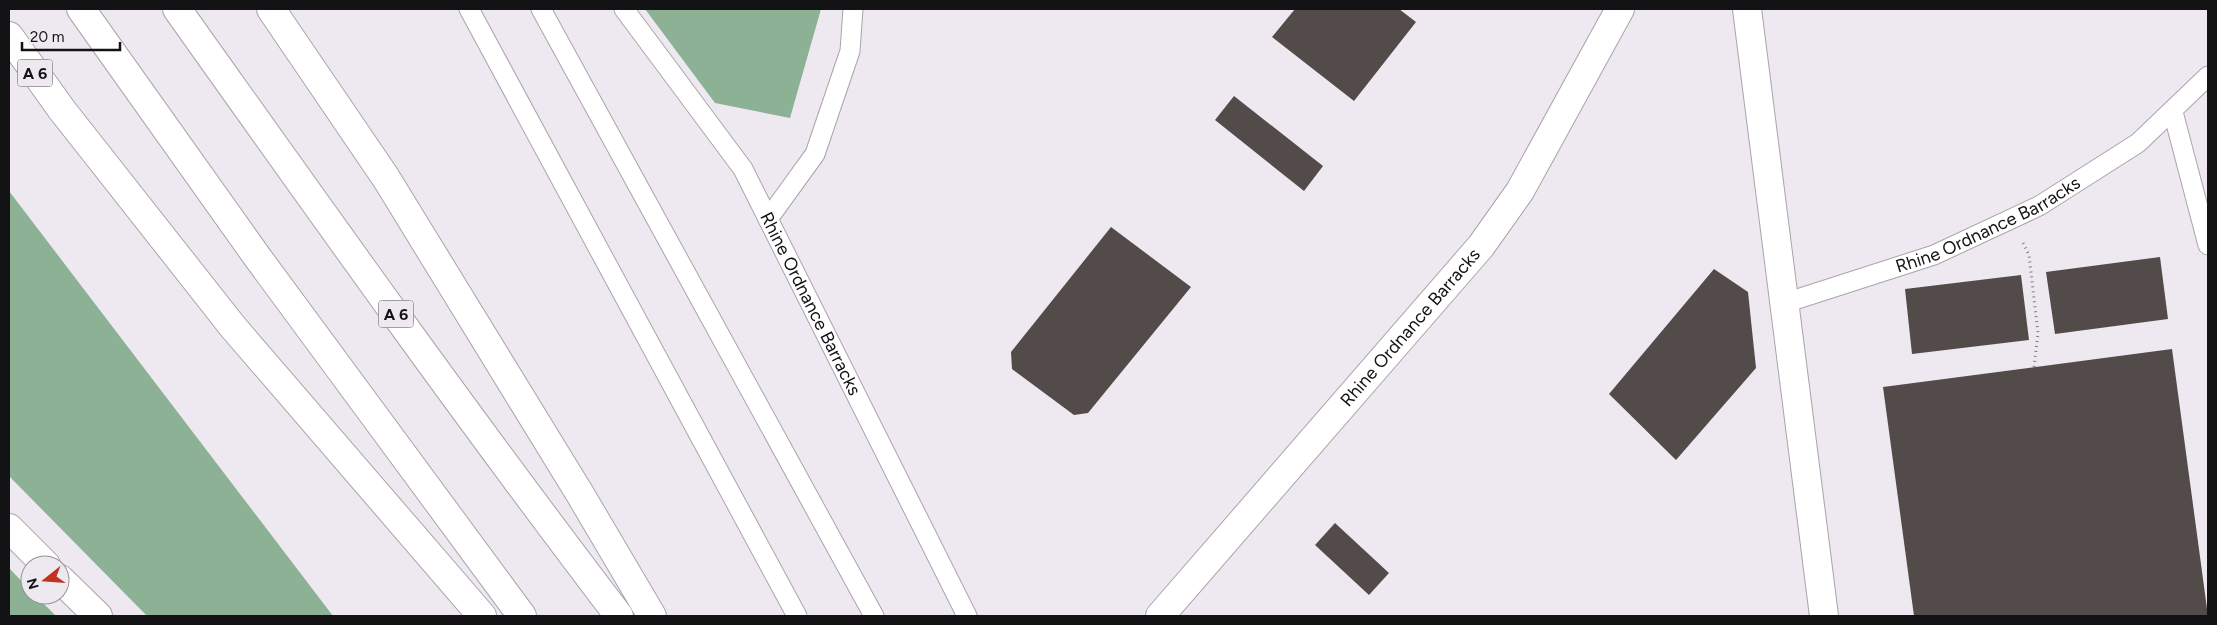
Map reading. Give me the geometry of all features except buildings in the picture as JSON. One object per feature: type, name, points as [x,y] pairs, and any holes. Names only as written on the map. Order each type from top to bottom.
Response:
[{"type":"main road","points":[[81,9],[258,258],[522,616]]},
{"type":"main road","name":"A 6","points":[[177,9],[348,249],[558,536],[619,616]]},
{"type":"main road","points":[[271,9],[386,178],[580,494],[652,616]]},
{"type":"main road","name":"Rhine Ordnance Barracks","points":[[1160,616],[1481,246],[1520,191],[1620,9]]},
{"type":"main road","points":[[1747,9],[1824,616]]},
{"type":"main road","name":"A 6","points":[[9,36],[62,110],[233,327],[482,616]]},
{"type":"main road","points":[[9,528],[36,555]]},
{"type":"main road","points":[[70,589],[98,616]]},
{"type":"lane","points":[[468,9],[797,616]]},
{"type":"lane","points":[[541,9],[874,616]]},
{"type":"lane","name":"Rhine Ordnance Barracks","points":[[624,9],[743,169],[967,616]]},
{"type":"lane","points":[[768,219],[814,154],[850,51],[853,9]]},
{"type":"lane","name":"Rhine Ordnance Barracks","points":[[1785,303],[1934,255],[2040,206],[2138,143],[2173,112],[2208,76]]},
{"type":"lane","points":[[2173,112],[2208,245]]},
{"type":"path","points":[[2012,219],[2029,255],[2038,333],[2034,367]]},
{"type":"green space","points":[[645,9],[821,9],[790,118],[715,103]]},
{"type":"green space","points":[[9,191],[333,616],[147,616],[9,476]]},
{"type":"green space","points":[[9,568],[20,580],[20,605],[45,605],[56,616],[9,616]]}]
